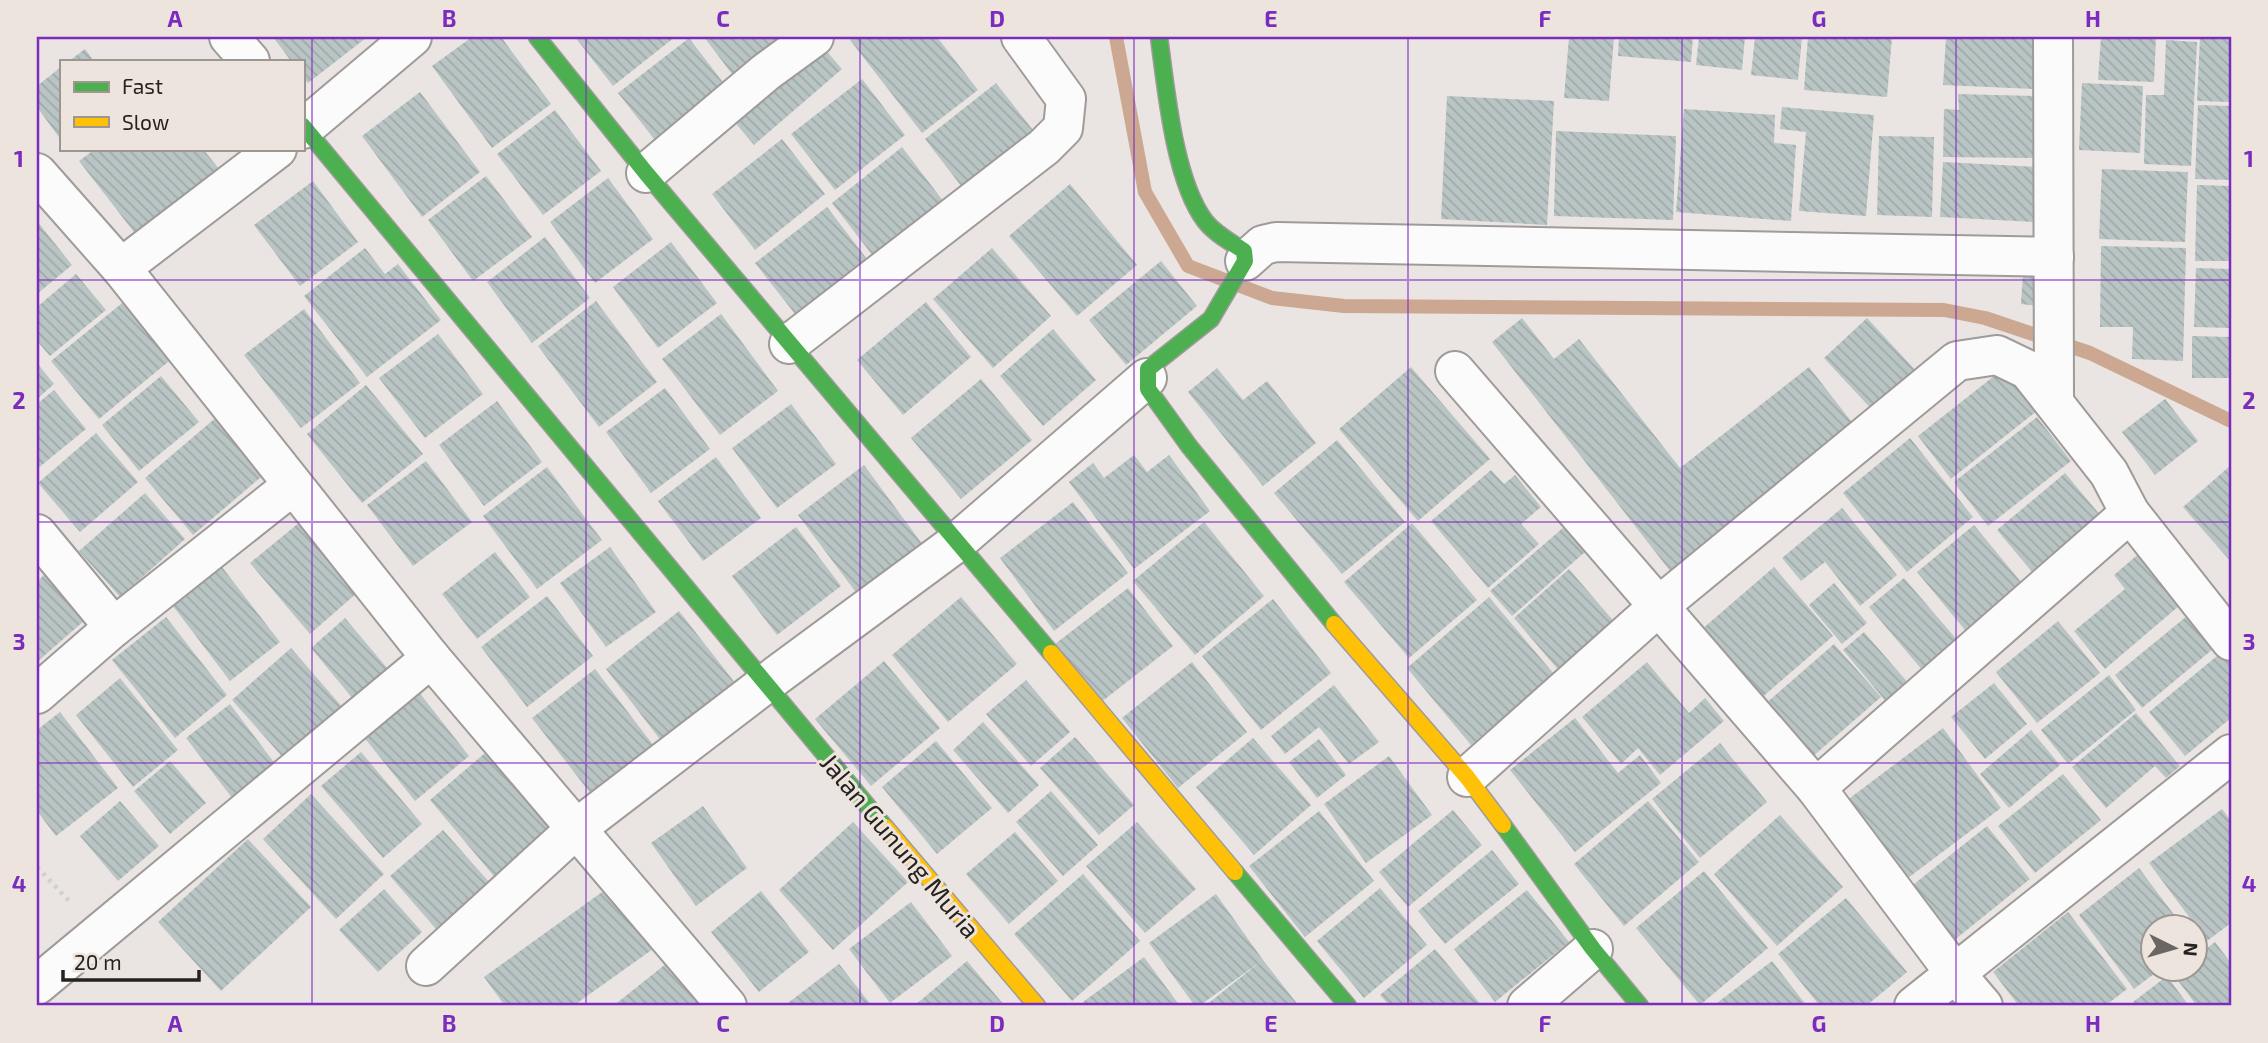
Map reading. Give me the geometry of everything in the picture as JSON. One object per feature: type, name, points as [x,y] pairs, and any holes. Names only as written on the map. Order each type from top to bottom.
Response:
[{"type":"street","points":[[229,37],[249,60]]},
{"type":"street","points":[[304,127],[412,37]]},
{"type":"street","points":[[537,37],[789,344],[1348,1006]]},
{"type":"street","points":[[646,173],[766,72],[814,37]]},
{"type":"street","points":[[789,344],[1044,147],[1063,128],[1066,99],[1021,37]]},
{"type":"street","points":[[1159,37],[1186,182],[1205,221],[1244,251],[1243,266]]},
{"type":"street","points":[[2053,37],[2054,385]]},
{"type":"street","name":"Jalan Gunung Muria","points":[[304,141],[1037,1006]]},
{"type":"street","points":[[121,268],[275,150]]},
{"type":"street","points":[[37,173],[121,268],[431,658],[727,1006]]},
{"type":"street","points":[[1640,1006],[1593,949],[1467,777],[1323,612],[1189,446],[1148,389],[1148,369],[1211,319],[1243,266],[1263,245],[1276,242],[2054,257]]},
{"type":"street","points":[[1467,777],[1660,606],[1957,361],[1997,355],[2054,385],[2109,473],[2130,513],[2231,641]]},
{"type":"street","points":[[1455,370],[1816,788],[1954,972],[1983,1006]]},
{"type":"street","points":[[426,966],[577,828],[765,684],[956,543],[1147,378]]},
{"type":"street","points":[[37,694],[114,627],[292,486]]},
{"type":"street","points":[[1816,788],[2130,513]]},
{"type":"street","points":[[37,534],[114,627]]},
{"type":"street","points":[[37,985],[431,658]]},
{"type":"street","points":[[1914,1006],[2231,754]]},
{"type":"street","points":[[1527,1006],[1593,949]]},
{"type":"street","points":[[37,995],[42,1006]]},
{"type":"building","points":[[273,37],[366,38],[308,83],[304,78],[304,60],[290,60]]},
{"type":"building","points":[[472,37],[501,37],[551,104],[492,148],[432,66]]},
{"type":"building","points":[[575,37],[675,37],[613,86]]},
{"type":"building","points":[[704,37],[779,37],[732,74]]},
{"type":"building","points":[[855,37],[937,37],[978,90],[922,133],[850,40]]},
{"type":"building","points":[[1569,37],[1614,37],[1609,101],[1564,98]]},
{"type":"building","points":[[1619,37],[1693,37],[1691,62],[1618,56]]},
{"type":"building","points":[[1699,37],[1745,37],[1742,70],[1696,65]]},
{"type":"building","points":[[1755,37],[1802,37],[1798,80],[1751,75]]},
{"type":"building","points":[[1808,37],[1892,37],[1887,97],[1804,90]]},
{"type":"building","points":[[1946,37],[2037,37],[2035,89],[1943,85]]},
{"type":"building","points":[[2101,37],[2156,37],[2154,82],[2098,80]]},
{"type":"building","points":[[2200,37],[2231,37],[2231,102],[2197,101]]},
{"type":"building","points":[[689,38],[732,94],[662,149],[618,93]]},
{"type":"building","points":[[815,38],[842,69],[754,145],[727,113]]},
{"type":"building","points":[[2166,40],[2197,42],[2191,166],[2144,164],[2146,95],[2164,95]]},
{"type":"building","points":[[85,49],[93,60],[70,60]]},
{"type":"building","points":[[60,68],[60,139],[37,107],[37,86]]},
{"type":"building","points":[[862,79],[905,135],[835,190],[791,134]]},
{"type":"building","points":[[996,83],[1040,139],[968,195],[925,139]]},
{"type":"building","points":[[2082,83],[2143,86],[2140,153],[2079,150]]},
{"type":"building","points":[[420,92],[480,172],[422,217],[362,136]]},
{"type":"building","points":[[1958,94],[2034,96],[2034,158],[1943,157],[1944,109],[1959,110]]},
{"type":"building","points":[[1447,96],[1554,101],[1547,225],[1441,219]]},
{"type":"building","points":[[2198,105],[2231,106],[2231,180],[2195,179]]},
{"type":"building","points":[[1782,107],[1874,115],[1866,216],[1799,211],[1806,132],[1780,129]]},
{"type":"building","points":[[1684,109],[1775,115],[1774,143],[1796,145],[1791,221],[1676,212]]},
{"type":"building","points":[[555,110],[601,171],[543,215],[497,154]]},
{"type":"building","points":[[1556,131],[1676,136],[1673,220],[1554,216]]},
{"type":"building","points":[[1879,136],[1934,137],[1932,217],[1877,215]]},
{"type":"building","points":[[782,139],[825,194],[755,250],[712,194]]},
{"type":"building","points":[[902,147],[950,210],[880,265],[832,203]]},
{"type":"building","points":[[94,150],[204,150],[228,180],[144,245],[79,161]]},
{"type":"building","points":[[1943,162],[2037,167],[2035,222],[1940,217]]},
{"type":"building","points":[[2102,169],[2188,172],[2185,242],[2099,239]]},
{"type":"building","points":[[486,176],[532,237],[473,281],[428,220]]},
{"type":"building","points":[[608,178],[653,239],[595,283],[550,222]]},
{"type":"building","points":[[313,181],[358,242],[300,286],[254,225]]},
{"type":"building","points":[[1070,184],[1137,265],[1077,316],[1009,236]]},
{"type":"building","points":[[2197,185],[2231,186],[2231,261],[2195,261]]},
{"type":"building","points":[[827,207],[870,263],[799,319],[755,263]]},
{"type":"building","points":[[37,221],[72,265],[37,294]]},
{"type":"building","points":[[545,237],[590,298],[532,343],[487,282]]},
{"type":"building","points":[[671,242],[717,303],[658,348],[613,287]]},
{"type":"building","points":[[2101,246],[2186,248],[2183,361],[2132,359],[2133,327],[2100,327]]},
{"type":"building","points":[[365,248],[385,274],[398,264],[441,320],[367,377],[304,296]]},
{"type":"building","points":[[992,248],[1051,316],[993,368],[933,299]]},
{"type":"building","points":[[1161,261],[1197,306],[1126,365],[1089,320]]},
{"type":"building","points":[[2196,268],[2231,269],[2231,328],[2194,327]]},
{"type":"building","points":[[2023,273],[2048,275],[2046,307],[2021,304]]},
{"type":"building","points":[[76,274],[106,310],[50,356],[37,341],[37,307]]},
{"type":"building","points":[[127,299],[174,357],[99,419],[51,361]]},
{"type":"building","points":[[596,301],[657,382],[599,427],[538,346]]},
{"type":"building","points":[[926,302],[971,357],[903,415],[857,360]]},
{"type":"building","points":[[304,309],[360,383],[301,428],[244,355]]},
{"type":"building","points":[[721,314],[778,391],[720,435],[662,359]]},
{"type":"building","points":[[1522,318],[1554,359],[1579,339],[1680,468],[1809,367],[1858,430],[1674,576],[1492,342]]},
{"type":"building","points":[[1867,318],[1919,374],[1876,414],[1824,358]]},
{"type":"building","points":[[1053,329],[1096,380],[1043,426],[1000,376]]},
{"type":"building","points":[[438,334],[483,394],[425,438],[379,378]]},
{"type":"building","points":[[2192,336],[2231,337],[2231,378],[2192,378]]},
{"type":"building","points":[[37,363],[54,384],[37,399]]},
{"type":"building","points":[[1411,367],[1490,459],[1418,521],[1339,429]]},
{"type":"building","points":[[1217,368],[1243,400],[1267,381],[1316,443],[1263,486],[1188,392]]},
{"type":"building","points":[[2003,369],[2037,411],[1951,479],[1918,436]]},
{"type":"building","points":[[161,376],[199,422],[139,471],[102,425]]},
{"type":"building","points":[[981,379],[1032,440],[961,499],[911,438]]},
{"type":"building","points":[[366,385],[423,454],[362,503],[307,434]]},
{"type":"building","points":[[665,388],[710,449],[651,493],[606,432]]},
{"type":"building","points":[[54,390],[86,429],[37,469],[37,404]]},
{"type":"building","points":[[2165,399],[2198,441],[2155,475],[2122,432]]},
{"type":"building","points":[[497,401],[542,462],[484,506],[439,445]]},
{"type":"building","points":[[791,404],[836,464],[777,508],[732,448]]},
{"type":"building","points":[[219,415],[267,472],[193,535],[145,478]]},
{"type":"building","points":[[2037,417],[2071,461],[1988,526],[1954,482]]},
{"type":"building","points":[[96,433],[138,482],[80,532],[38,483]]},
{"type":"building","points":[[1910,438],[1973,517],[1907,572],[1843,493]]},
{"type":"building","points":[[1337,440],[1405,522],[1342,574],[1274,493]]},
{"type":"building","points":[[1134,455],[1147,472],[1169,455],[1210,511],[1134,569],[1069,482],[1093,463],[1104,478]]},
{"type":"building","points":[[716,457],[761,518],[703,561],[658,501]]},
{"type":"building","points":[[426,461],[472,522],[413,566],[367,505]]},
{"type":"building","points":[[864,465],[923,545],[858,595],[798,515]]},
{"type":"building","points":[[2231,465],[2231,562],[2183,507]]},
{"type":"building","points":[[547,467],[602,540],[537,589],[483,516]]},
{"type":"building","points":[[1491,470],[1504,484],[1515,475],[1541,507],[1521,524],[1539,544],[1488,588],[1431,521]]},
{"type":"building","points":[[2065,473],[2101,516],[2033,573],[1997,530]]},
{"type":"building","points":[[145,493],[185,539],[120,597],[79,551]]},
{"type":"building","points":[[1073,502],[1128,573],[1054,631],[1000,558]]},
{"type":"building","points":[[1842,508],[1897,575],[1860,606],[1825,562],[1801,581],[1782,558]]},
{"type":"building","points":[[300,522],[358,592],[310,634],[250,563]]},
{"type":"building","points":[[1204,522],[1264,596],[1195,655],[1133,581]]},
{"type":"building","points":[[1412,523],[1477,600],[1409,658],[1344,582]]},
{"type":"building","points":[[1974,525],[2026,588],[1970,636],[1917,572]]},
{"type":"building","points":[[796,527],[841,586],[777,635],[732,576]]},
{"type":"building","points":[[1564,527],[1585,552],[1512,616],[1490,591]]},
{"type":"building","points":[[610,547],[656,612],[606,647],[560,583]]},
{"type":"building","points":[[2143,550],[2179,606],[2105,669],[2074,631],[2125,589],[2114,575]]},
{"type":"building","points":[[495,552],[530,597],[477,639],[442,594]]},
{"type":"building","points":[[222,567],[280,642],[230,681],[173,606]]},
{"type":"building","points":[[1774,567],[1833,636],[1759,700],[1701,630]]},
{"type":"building","points":[[1569,569],[1617,625],[1561,673],[1514,618]]},
{"type":"building","points":[[45,574],[85,620],[37,662],[37,582]]},
{"type":"building","points":[[1904,578],[1958,641],[1923,671],[1869,607]]},
{"type":"building","points":[[1834,583],[1867,623],[1842,644],[1809,605]]},
{"type":"building","points":[[1128,588],[1173,646],[1100,703],[1055,644]]},
{"type":"building","points":[[547,596],[593,656],[527,707],[481,647]]},
{"type":"building","points":[[961,597],[1017,664],[948,722],[892,655]]},
{"type":"building","points":[[1489,597],[1554,674],[1471,745],[1407,668]]},
{"type":"building","points":[[1273,599],[1331,673],[1261,730],[1202,656]]},
{"type":"building","points":[[679,611],[743,693],[669,751],[606,669]]},
{"type":"building","points":[[2193,611],[2219,644],[2142,708],[2115,675]]},
{"type":"building","points":[[166,617],[227,695],[175,738],[112,660]]},
{"type":"building","points":[[345,618],[393,675],[358,705],[311,648]]},
{"type":"building","points":[[2058,621],[2100,673],[2037,723],[1996,672]]},
{"type":"building","points":[[1864,632],[1910,685],[1888,704],[1843,650]]},
{"type":"building","points":[[1834,644],[1881,697],[1811,758],[1764,705]]},
{"type":"building","points":[[291,648],[344,709],[286,761],[232,700]]},
{"type":"building","points":[[2223,651],[2231,661],[2231,718],[2185,756],[2149,712]]},
{"type":"building","points":[[884,661],[940,728],[871,786],[815,719]]},
{"type":"building","points":[[1192,662],[1247,732],[1178,788],[1122,718]]},
{"type":"building","points":[[1647,662],[1689,713],[1705,698],[1724,721],[1660,775],[1638,748],[1621,764],[1582,717]]},
{"type":"building","points":[[595,669],[660,754],[598,803],[532,718]]},
{"type":"building","points":[[2109,675],[2136,710],[2068,764],[2041,730]]},
{"type":"building","points":[[120,678],[178,750],[133,787],[76,715]]},
{"type":"building","points":[[1026,680],[1070,732],[1031,766],[986,714]]},
{"type":"building","points":[[1994,683],[2027,724],[1985,759],[1951,717]]},
{"type":"building","points":[[1334,685],[1379,742],[1349,764],[1319,727],[1285,754],[1271,736]]},
{"type":"building","points":[[418,691],[469,756],[415,801],[363,736]]},
{"type":"building","points":[[230,704],[276,765],[233,799],[186,738]]},
{"type":"building","points":[[60,712],[118,788],[56,836],[37,811],[37,730]]},
{"type":"building","points":[[2136,713],[2180,766],[2166,778],[2155,766],[2106,808],[2072,767]]},
{"type":"building","points":[[1575,718],[1618,773],[1640,755],[1661,783],[1575,852],[1510,770]]},
{"type":"building","points":[[983,722],[1039,785],[1008,813],[953,750]]},
{"type":"building","points":[[1943,728],[2001,808],[1900,884],[1842,804]]},
{"type":"building","points":[[2031,730],[2060,765],[2009,808],[1980,774]]},
{"type":"building","points":[[1075,737],[1134,805],[1099,835],[1040,768]]},
{"type":"building","points":[[1253,738],[1311,805],[1254,855],[1196,787]]},
{"type":"building","points":[[1319,739],[1346,775],[1317,798],[1289,762]]},
{"type":"building","points":[[936,741],[992,808],[937,854],[882,787]]},
{"type":"building","points":[[1720,743],[1767,802],[1700,858],[1652,799]]},
{"type":"building","points":[[492,747],[560,828],[498,881],[430,800]]},
{"type":"building","points":[[361,752],[422,824],[383,858],[321,786]]},
{"type":"building","points":[[1389,756],[1432,815],[1366,863],[1324,804]]},
{"type":"building","points":[[170,761],[206,803],[170,834],[134,791]]},
{"type":"building","points":[[2063,774],[2101,820],[2035,873],[1998,826]]},
{"type":"building","points":[[1051,791],[1098,845],[1063,876],[1016,822]]},
{"type":"building","points":[[311,794],[384,874],[336,919],[263,839]]},
{"type":"building","points":[[120,801],[159,846],[118,881],[80,836]]},
{"type":"building","points":[[1648,801],[1699,862],[1624,926],[1574,864]]},
{"type":"building","points":[[703,806],[747,868],[696,906],[651,843]]},
{"type":"building","points":[[2222,809],[2231,821],[2231,923],[2208,940],[2208,914],[2187,914],[2149,863]]},
{"type":"building","points":[[1453,810],[1482,845],[1408,907],[1379,872]]},
{"type":"building","points":[[1319,811],[1374,881],[1305,937],[1249,866]]},
{"type":"building","points":[[1780,815],[1843,887],[1777,946],[1714,874]]},
{"type":"building","points":[[853,822],[908,882],[833,950],[779,890]]},
{"type":"building","points":[[1137,822],[1196,889],[1145,933],[1086,866]]},
{"type":"building","points":[[1987,826],[2030,879],[1952,942],[1909,888]]},
{"type":"building","points":[[443,830],[490,883],[437,930],[390,876]]},
{"type":"building","points":[[1015,832],[1058,881],[1009,924],[966,874]]},
{"type":"building","points":[[248,839],[311,907],[221,991],[158,922]]},
{"type":"building","points":[[1492,850],[1519,884],[1445,944],[1418,911]]},
{"type":"building","points":[[2139,868],[2174,914],[2138,914],[2138,984],[2141,984],[2134,989],[2079,915]]},
{"type":"building","points":[[1704,871],[1768,948],[1700,1005],[1636,928]]},
{"type":"building","points":[[1083,874],[1140,941],[1072,1001],[1014,934]]},
{"type":"building","points":[[609,887],[653,949],[573,1006],[505,1006],[484,977]]},
{"type":"building","points":[[1380,888],[1427,945],[1364,998],[1317,941]]},
{"type":"building","points":[[384,889],[422,932],[378,972],[339,930]]},
{"type":"building","points":[[1527,890],[1569,942],[1495,1002],[1454,949]]},
{"type":"building","points":[[761,891],[809,952],[759,992],[711,932]]},
{"type":"building","points":[[1216,894],[1299,1006],[1205,1006],[1260,962],[1199,1006],[1195,1006],[1149,943]]},
{"type":"building","points":[[1846,898],[1907,972],[1866,1006],[1820,1006],[1778,954]]},
{"type":"building","points":[[911,902],[952,956],[890,1003],[849,949]]},
{"type":"building","points":[[2068,912],[2127,989],[2105,1006],[2019,1006],[1993,972]]},
{"type":"building","points":[[2215,942],[2231,963],[2231,1006],[2197,1006],[2180,984],[2208,984],[2208,947]]},
{"type":"building","points":[[1435,949],[1482,1006],[1390,1006],[1380,995]]},
{"type":"building","points":[[1144,957],[1180,1006],[1086,1006],[1083,1002]]},
{"type":"building","points":[[967,961],[1005,1006],[914,1006]]},
{"type":"building","points":[[1772,961],[1807,1006],[1713,1006]]},
{"type":"building","points":[[667,963],[701,1006],[613,1006]]},
{"type":"building","points":[[839,964],[872,1006],[784,1006]]},
{"type":"building","points":[[2157,984],[2173,984],[2189,1006],[2137,1006],[2133,1002]]},
{"type":"waterway","points":[[1116,37],[1145,192],[1188,266],[1272,298],[1344,306],[1944,310],[1985,318],[2090,353],[2231,421]]},
{"type":"traffic: fast","points":[[537,37],[646,173],[1051,653]]},
{"type":"traffic: fast","points":[[1159,37],[1173,133],[1194,203],[1209,226],[1244,251],[1245,261],[1211,319],[1148,369],[1148,389],[1189,446],[1334,624]]},
{"type":"traffic: fast","points":[[304,127],[885,827]]},
{"type":"traffic: fast","points":[[1503,825],[1593,949],[1640,1006]]},
{"type":"traffic: fast","points":[[1235,872],[1348,1006]]},
{"type":"traffic: slow","points":[[1334,624],[1467,777],[1503,825]]},
{"type":"traffic: slow","points":[[1051,653],[1235,872]]},
{"type":"traffic: slow","points":[[885,827],[1037,1006]]}]
